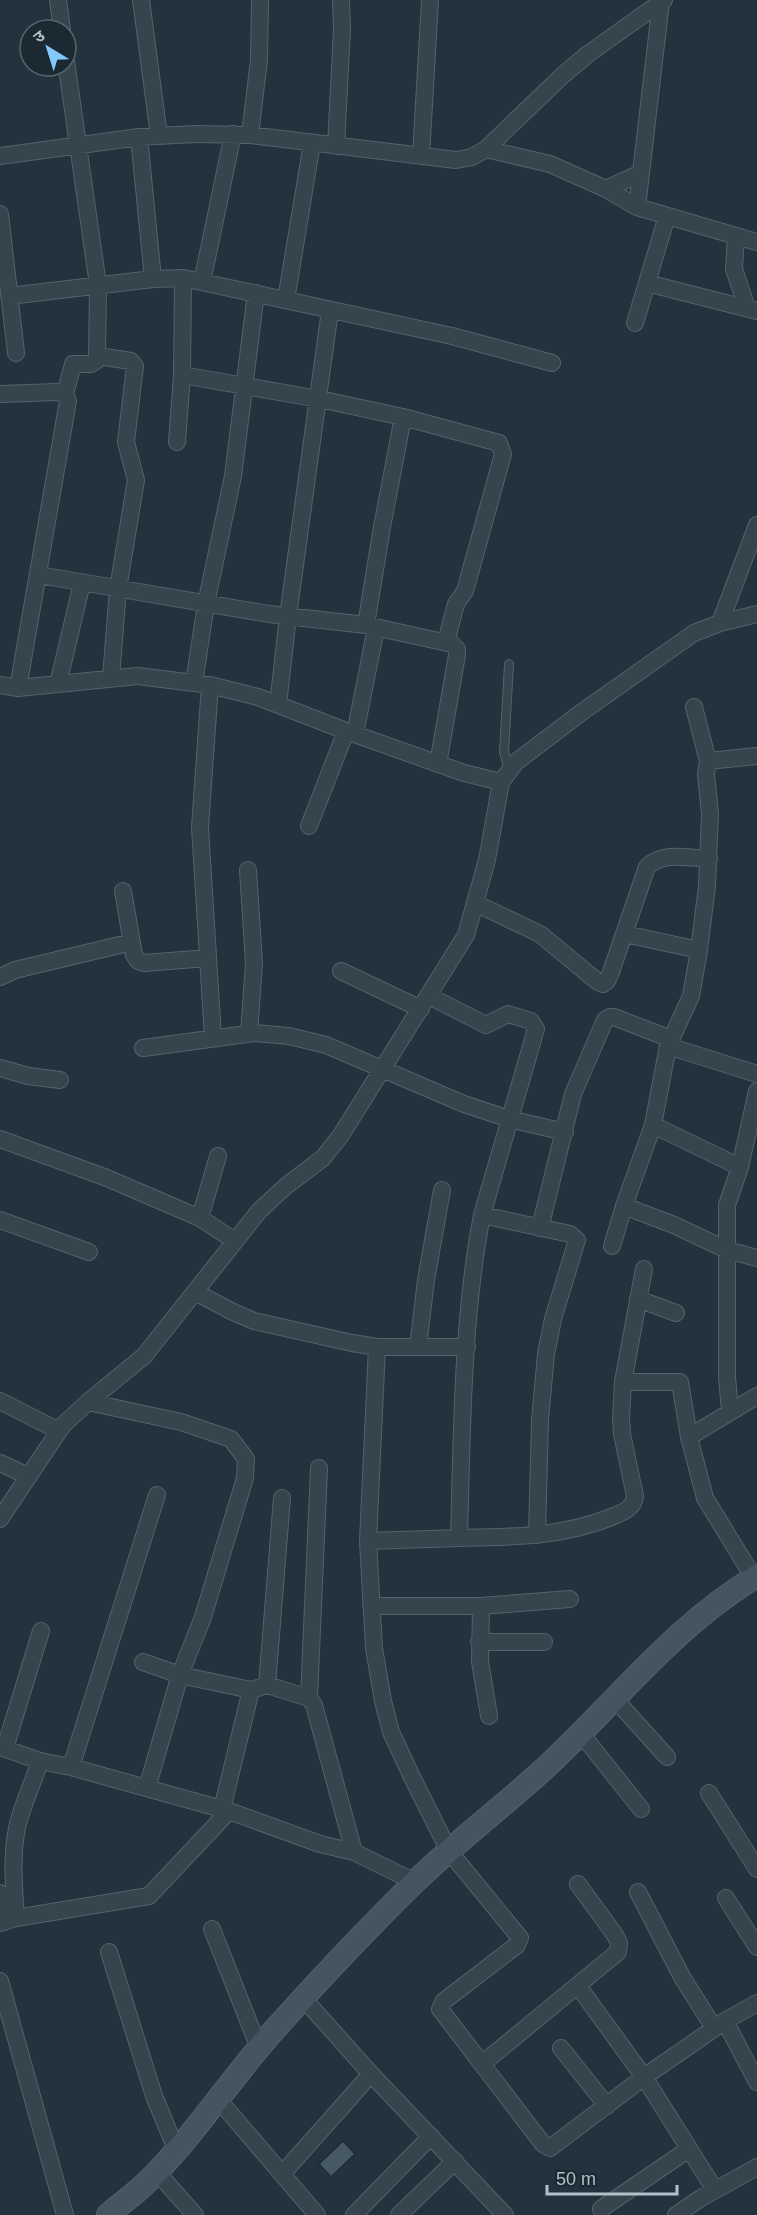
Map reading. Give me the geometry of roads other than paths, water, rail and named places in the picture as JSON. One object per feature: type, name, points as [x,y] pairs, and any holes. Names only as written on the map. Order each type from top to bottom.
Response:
[{"type":"street","points":[[58,0],[60,18]]},
{"type":"street","points":[[141,0],[159,136]]},
{"type":"street","points":[[202,282],[260,60],[260,0]]},
{"type":"street","points":[[336,146],[342,0]]},
{"type":"street","points":[[421,156],[430,0]]},
{"type":"street","points":[[0,156],[139,137],[242,135],[456,160],[472,157],[486,149],[588,54],[662,1]]},
{"type":"street","points":[[638,207],[662,1]]},
{"type":"street","points":[[18,688],[67,414],[68,401],[65,394],[73,364],[94,363],[98,356],[98,285],[68,78]]},
{"type":"street","points":[[139,137],[153,279]]},
{"type":"street","points":[[286,300],[312,143]]},
{"type":"street","points":[[486,149],[550,164],[606,189],[638,207],[757,242]]},
{"type":"street","points":[[606,189],[642,173]]},
{"type":"street","points":[[0,214],[9,296],[6,317],[16,353]]},
{"type":"street","points":[[635,323],[667,216]]},
{"type":"street","points":[[736,236],[734,269],[752,309]]},
{"type":"street","points":[[177,441],[182,375],[183,278]]},
{"type":"street","points":[[9,296],[153,279],[183,278],[452,336],[552,363]]},
{"type":"street","points":[[647,283],[752,309]]},
{"type":"street","points":[[213,1038],[200,827],[202,684],[206,604],[233,476],[256,293]]},
{"type":"street","points":[[278,705],[330,310]]},
{"type":"street","points":[[98,356],[129,360],[135,366],[126,442],[136,480],[118,589],[111,678]]},
{"type":"street","points":[[182,375],[319,399],[497,441],[503,450],[465,591],[456,604],[446,642]]},
{"type":"street","points":[[0,394],[57,392],[65,394]]},
{"type":"street","points":[[309,826],[351,733],[371,627],[382,527],[403,417]]},
{"type":"street","points":[[720,623],[757,525]]},
{"type":"street","points":[[39,575],[206,604],[371,627],[455,645],[457,656],[438,764]]},
{"type":"street","points":[[58,684],[82,583]]},
{"type":"street","points":[[0,1519],[59,1431],[88,1402],[144,1356],[259,1211],[286,1186],[323,1158],[341,1135],[466,935],[487,860],[506,777],[516,762],[694,633],[720,623],[757,614]]},
{"type":"street","points":[[0,685],[18,688],[138,676],[202,684],[258,697],[438,764],[506,777]]},
{"type":"street","points":[[612,1246],[653,1125],[670,1042],[691,996],[699,950],[709,859],[710,814],[706,774],[708,761],[694,707]]},
{"type":"street","points":[[708,761],[757,756]]},
{"type":"street","points":[[475,903],[540,934],[601,984],[607,981],[625,934],[643,875],[652,862],[668,857],[709,859]]},
{"type":"street","points":[[248,870],[254,963],[249,1033]]},
{"type":"street","points":[[123,891],[134,955],[140,963],[208,958]]},
{"type":"street","points":[[625,934],[699,950]]},
{"type":"street","points":[[0,977],[15,970],[132,942]]},
{"type":"street","points":[[341,971],[486,1025],[508,1014],[531,1022],[535,1026],[535,1033],[482,1215],[476,1245],[462,1403],[459,1538]]},
{"type":"street","points":[[540,1228],[573,1094],[583,1067],[607,1018],[614,1017],[670,1042],[757,1074]]},
{"type":"street","points":[[143,1048],[249,1033],[269,1033],[305,1040],[326,1045],[383,1068],[446,1098],[509,1119],[565,1131]]},
{"type":"street","points":[[0,1068],[28,1076],[60,1080]]},
{"type":"street","points":[[730,1411],[727,1377],[727,1205],[740,1167],[757,1091]]},
{"type":"street","points":[[653,1125],[740,1167]]},
{"type":"street","points":[[0,1139],[107,1178],[200,1218],[235,1241]]},
{"type":"street","points":[[200,1218],[218,1156]]},
{"type":"street","points":[[418,1347],[426,1280],[442,1190]]},
{"type":"street","points":[[624,1206],[674,1225],[727,1250],[757,1258]]},
{"type":"street","points":[[482,1215],[570,1234],[575,1238],[577,1244],[553,1319],[546,1353],[540,1420],[537,1535]]},
{"type":"street","points":[[0,1220],[89,1252]]},
{"type":"street","points":[[368,1541],[563,1532],[624,1512],[633,1505],[635,1496],[622,1434],[621,1418],[623,1382],[644,1269]]},
{"type":"street","points":[[195,1292],[254,1321],[377,1347],[467,1347]]},
{"type":"street","points":[[638,1299],[676,1313]]},
{"type":"street","points":[[377,1347],[368,1541],[374,1648],[382,1701],[391,1732],[449,1851],[520,1938],[517,1944],[444,2001],[440,2006],[443,2013],[548,2148],[556,2146],[644,2077],[720,2025],[757,2003]]},
{"type":"street","points":[[108,2215],[143,2186],[303,1998],[415,1882],[543,1769],[660,1652],[716,1605],[756,1577],[705,1498],[689,1437],[680,1382],[623,1382]]},
{"type":"street","points":[[689,1437],[757,1396]]},
{"type":"street","points":[[0,1401],[59,1431]]},
{"type":"street","points":[[88,1402],[181,1422],[231,1439],[246,1459],[245,1478],[203,1617],[180,1675],[147,1788]]},
{"type":"street","points":[[0,1463],[28,1476]]},
{"type":"street","points":[[319,1468],[309,1698],[314,1705],[354,1852]]},
{"type":"street","points":[[71,1767],[157,1495]]},
{"type":"street","points":[[7,1921],[149,1896],[226,1810],[259,1688],[282,1498]]},
{"type":"street","points":[[371,1606],[481,1606],[570,1599]]},
{"type":"street","points":[[481,1606],[479,1642],[481,1674],[489,1716]]},
{"type":"street","points":[[41,1631],[3,1748],[40,1761],[71,1767],[226,1810],[320,1844],[354,1852],[415,1882]]},
{"type":"street","points":[[479,1642],[544,1642]]},
{"type":"street","points":[[143,1662],[180,1675],[309,1698]]},
{"type":"street","points":[[614,1698],[667,1757]]},
{"type":"street","points":[[580,1732],[641,1809]]},
{"type":"street","points":[[7,1921],[14,1878],[18,1826],[40,1761]]},
{"type":"street","points":[[709,1793],[757,1869]]},
{"type":"street","points":[[482,2064],[615,1955],[620,1947],[615,1935],[578,1884]]},
{"type":"street","points":[[638,1892],[682,1977],[720,2025],[757,2082]]},
{"type":"street","points":[[0,1893],[7,1921]]},
{"type":"street","points":[[726,1898],[757,1947]]},
{"type":"street","points":[[212,1929],[259,2048]]},
{"type":"street","points":[[109,1952],[154,2096],[176,2149]]},
{"type":"street","points":[[0,1981],[65,2215]]},
{"type":"street","points":[[578,1986],[644,2077],[715,2190]]},
{"type":"street","points":[[303,1998],[371,2074],[505,2215]]},
{"type":"street","points":[[561,2048],[607,2106]]},
{"type":"street","points":[[283,2174],[371,2074]]},
{"type":"street","points":[[218,2098],[317,2215]]},
{"type":"street","points":[[354,2215],[431,2136]]},
{"type":"street","points":[[601,2209],[689,2149]]},
{"type":"street","points":[[399,2215],[455,2161]]},
{"type":"street","points":[[684,2213],[715,2190],[757,2167]]},
{"type":"street","points":[[156,2171],[195,2215]]},
{"type":"lane","points":[[506,777],[504,752],[509,664]]}]
